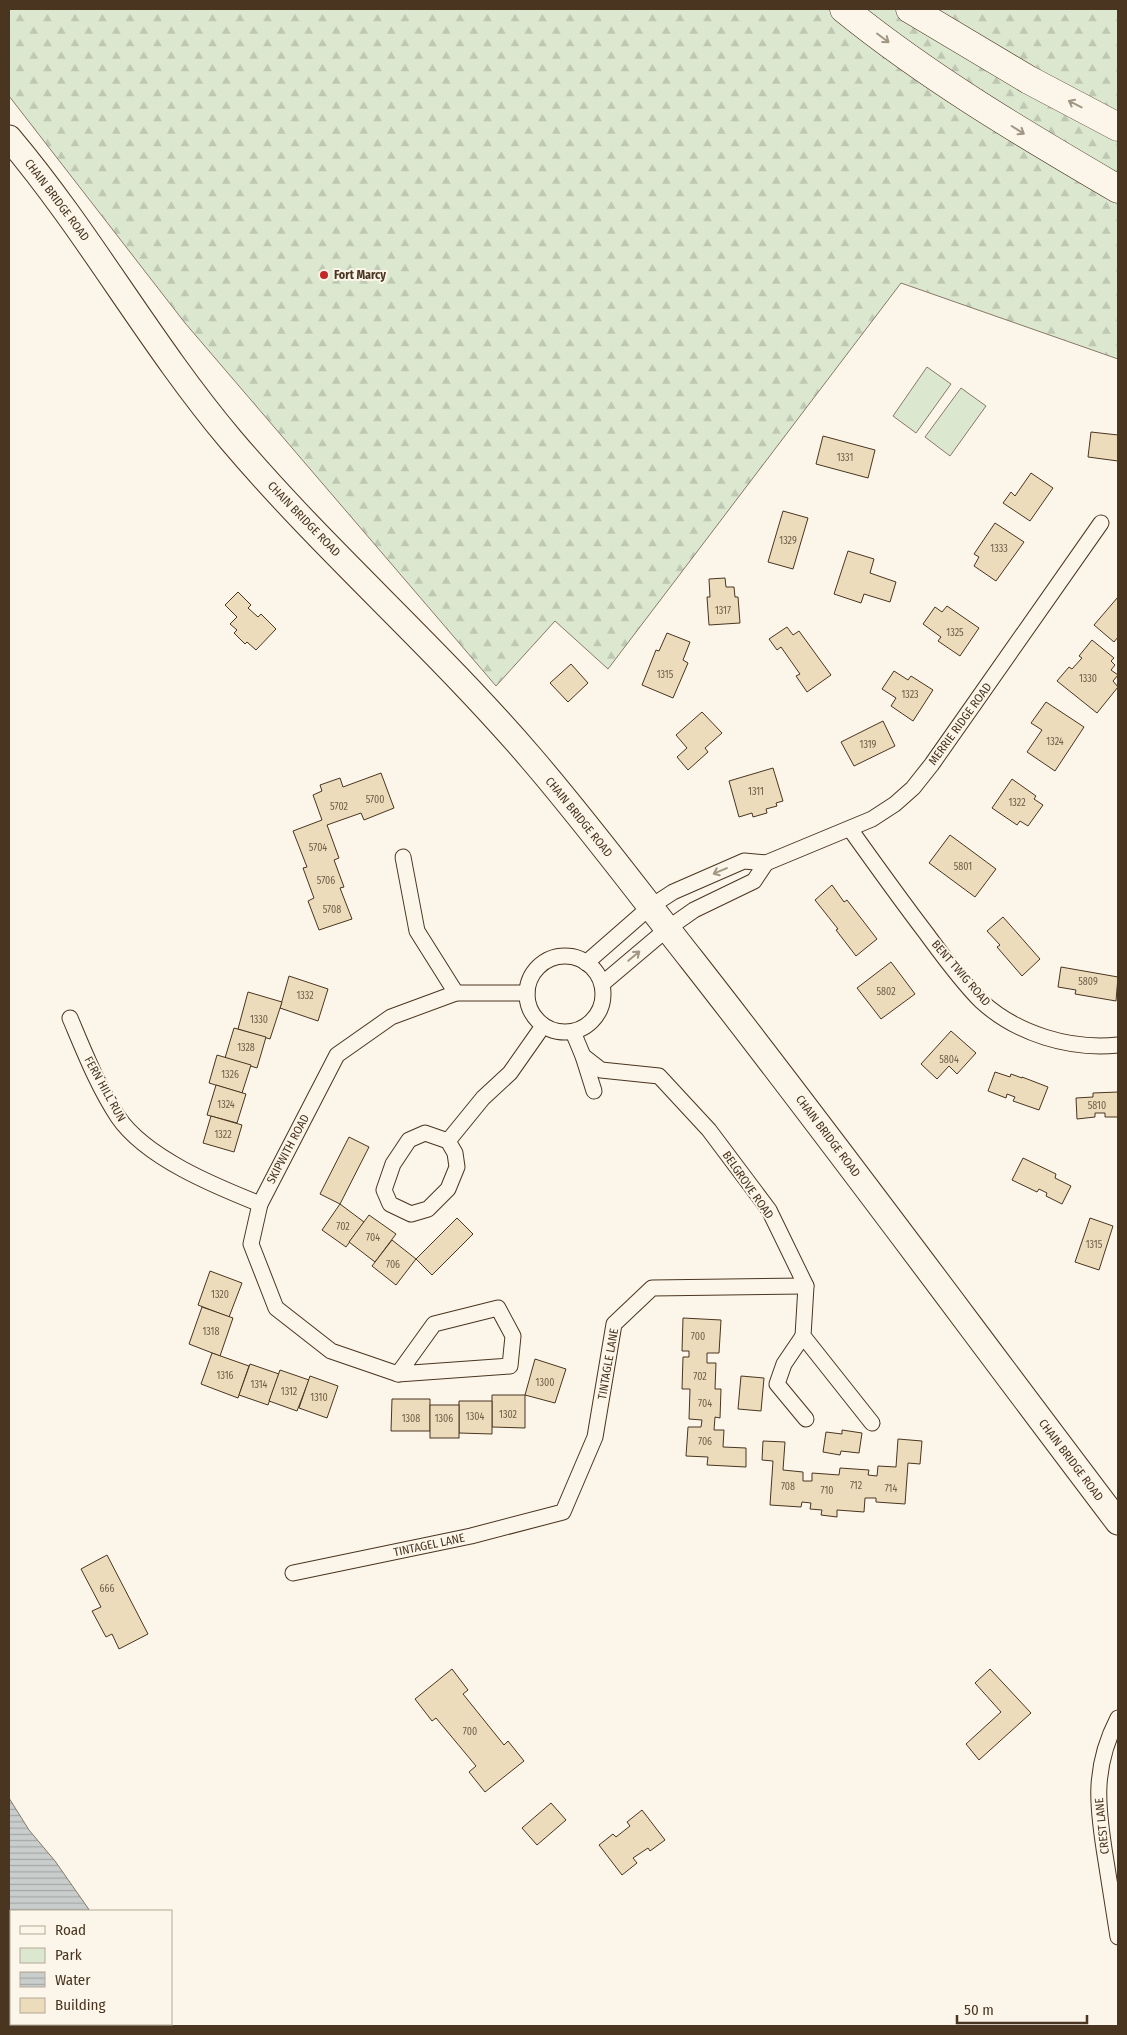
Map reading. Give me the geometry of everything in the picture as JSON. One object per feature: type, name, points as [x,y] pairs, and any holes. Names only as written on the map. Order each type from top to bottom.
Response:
[{"type":"highway","points":[[844,9],[917,64],[988,112],[1118,189]]},
{"type":"highway","points":[[910,9],[1028,80],[1118,127]]},
{"type":"main road","name":"CHAIN BRIDGE ROAD","points":[[9,138],[73,220],[185,381],[229,438],[279,494],[511,735],[554,786],[791,1087],[1118,1522]]},
{"type":"street","name":"MERRIE RIDGE ROAD","points":[[586,963],[650,907],[673,892],[744,861],[766,863],[872,819],[895,804],[913,788],[991,681],[1101,523]]},
{"type":"street","name":"BENT TWIG ROAD","points":[[850,829],[944,956],[981,1000],[1002,1017],[1026,1030],[1051,1040],[1080,1045],[1118,1046]]},
{"type":"street","points":[[403,857],[416,931],[456,993]]},
{"type":"street","points":[[602,984],[667,929],[694,910],[754,881],[766,863]]},
{"type":"street","points":[[558,957],[571,957],[586,963],[598,974],[602,984],[603,996],[594,1019],[585,1027],[573,1032],[562,1033],[550,1030],[533,1015],[528,1005],[529,980],[536,969],[546,961],[558,957]]},
{"type":"street","name":"SKIPWITH ROAD","points":[[398,1374],[434,1324],[498,1308],[513,1336],[510,1366],[398,1374],[331,1351],[276,1308],[251,1244],[260,1204],[337,1055],[391,1017],[456,993],[527,993]]},
{"type":"street","name":"FERN HILL RUN","points":[[70,1018],[88,1062],[119,1118],[138,1138],[164,1158],[193,1175],[219,1188],[260,1204]]},
{"type":"street","points":[[448,1141],[483,1098],[510,1073],[544,1026]]},
{"type":"street","points":[[573,1032],[594,1091]]},
{"type":"street","name":"BELGROVE ROAD","points":[[583,1056],[601,1070],[659,1076],[709,1130],[769,1210],[806,1286],[803,1336]]},
{"type":"street","points":[[425,1133],[448,1141],[455,1153],[457,1167],[448,1189],[428,1209],[411,1214],[390,1204],[384,1190],[393,1164],[409,1140],[425,1133]]},
{"type":"street","name":"TINTAGLE LANE","points":[[564,1512],[595,1438],[610,1358],[614,1324],[652,1288],[806,1286]]},
{"type":"street","points":[[806,1419],[777,1384],[784,1364],[803,1336],[872,1423]]},
{"type":"street","name":"TINTAGEL LANE","points":[[293,1573],[471,1536],[564,1512]]},
{"type":"street","name":"CREST LANE","points":[[1118,1718],[1111,1732],[1103,1758],[1098,1784],[1098,1813],[1118,1937]]},
{"type":"green space","points":[[9,9],[1118,9],[1118,359],[901,283],[608,669],[555,621],[496,686],[185,323],[9,96]]},
{"type":"green space","points":[[927,367],[951,384],[916,433],[893,416]]},
{"type":"green space","points":[[961,388],[986,406],[950,456],[925,437]]},
{"type":"water","points":[[9,1798],[29,1830],[55,1861],[89,1910],[10,1910],[10,2025],[148,2026],[9,2026]]},
{"type":"building","points":[[1091,432],[1118,435],[1118,461],[1088,457]]},
{"type":"building","points":[[823,436],[875,450],[868,478],[816,464]]},
{"type":"building","points":[[1031,473],[1053,488],[1030,521],[1003,503],[1011,492],[1015,496]]},
{"type":"building","points":[[783,511],[808,518],[793,569],[768,562]]},
{"type":"building","points":[[995,523],[1024,542],[996,581],[974,566],[979,557],[974,554]]},
{"type":"building","points":[[848,551],[874,559],[870,573],[896,582],[890,602],[864,594],[861,603],[834,594]]},
{"type":"building","points":[[725,578],[726,587],[734,587],[735,597],[738,597],[740,623],[709,625],[707,597],[710,597],[709,579]]},
{"type":"building","points":[[238,592],[251,605],[248,608],[258,617],[261,614],[276,629],[256,650],[247,642],[245,644],[234,633],[237,630],[230,624],[237,617],[225,605]]},
{"type":"building","points":[[1118,597],[1118,637],[1114,642],[1094,625]]},
{"type":"building","points":[[947,606],[979,628],[960,656],[938,641],[941,637],[923,624],[935,607],[942,612]]},
{"type":"building","points":[[787,627],[793,635],[799,631],[831,675],[807,692],[796,676],[800,674],[781,647],[777,650],[769,639]]},
{"type":"building","points":[[667,633],[690,642],[683,660],[688,663],[673,698],[642,685],[656,650],[659,651]]},
{"type":"building","points":[[1092,640],[1114,658],[1111,661],[1115,665],[1111,670],[1118,675],[1113,681],[1118,687],[1097,713],[1057,681],[1069,667],[1072,669],[1082,658],[1079,656]]},
{"type":"building","points":[[571,664],[588,683],[568,702],[550,683]]},
{"type":"building","points":[[894,671],[908,680],[911,676],[933,690],[913,721],[891,706],[896,698],[882,689]]},
{"type":"building","points":[[1046,702],[1084,727],[1055,771],[1027,752],[1042,730],[1031,723]]},
{"type":"building","points":[[702,712],[722,733],[705,748],[708,752],[688,770],[677,757],[687,748],[676,735]]},
{"type":"building","points":[[883,721],[895,746],[854,766],[841,742]]},
{"type":"building","points":[[773,768],[783,801],[776,803],[777,806],[766,809],[767,813],[753,817],[752,813],[739,817],[729,781]]},
{"type":"building","points":[[381,773],[394,808],[364,820],[361,813],[327,825],[339,858],[334,860],[344,887],[340,888],[352,919],[319,930],[308,901],[314,898],[303,868],[307,867],[293,831],[322,820],[313,795],[322,791],[320,785],[340,778],[343,787]]},
{"type":"building","points":[[1012,779],[1036,796],[1034,799],[1043,805],[1028,826],[1020,821],[1017,825],[992,808]]},
{"type":"building","points":[[950,835],[996,869],[975,897],[929,863]]},
{"type":"building","points":[[832,885],[844,902],[847,900],[877,939],[856,956],[815,900]]},
{"type":"building","points":[[1003,917],[1040,959],[1022,976],[997,947],[1000,945],[987,931]]},
{"type":"building","points":[[891,962],[915,994],[881,1019],[857,988]]},
{"type":"building","points":[[1061,967],[1118,977],[1116,1001],[1075,994],[1076,990],[1058,987]]},
{"type":"building","points":[[289,976],[328,989],[318,1021],[280,1008]]},
{"type":"building","points":[[248,992],[282,1002],[270,1039],[238,1029]]},
{"type":"building","points":[[234,1028],[266,1037],[257,1068],[225,1058]]},
{"type":"building","points":[[951,1031],[976,1053],[957,1074],[949,1066],[937,1079],[921,1064]]},
{"type":"building","points":[[217,1055],[251,1065],[242,1093],[209,1083]]},
{"type":"building","points":[[995,1072],[1010,1077],[1011,1074],[1022,1077],[1048,1087],[1039,1110],[1013,1101],[1015,1097],[1007,1094],[1006,1098],[988,1091]]},
{"type":"building","points":[[216,1085],[246,1094],[237,1123],[207,1115]]},
{"type":"building","points":[[1118,1092],[1118,1117],[1105,1117],[1105,1113],[1095,1113],[1095,1117],[1077,1119],[1076,1098],[1093,1097],[1093,1093]]},
{"type":"building","points":[[211,1116],[242,1125],[234,1152],[203,1143]]},
{"type":"building","points":[[349,1137],[369,1147],[340,1204],[320,1194]]},
{"type":"building","points":[[1023,1158],[1056,1174],[1055,1178],[1071,1186],[1062,1204],[1046,1196],[1047,1193],[1039,1189],[1037,1192],[1012,1180]]},
{"type":"building","points":[[340,1204],[364,1222],[346,1247],[322,1230]]},
{"type":"building","points":[[369,1215],[396,1234],[375,1262],[349,1242]]},
{"type":"building","points":[[457,1218],[473,1234],[432,1275],[416,1259]]},
{"type":"building","points":[[1090,1218],[1113,1226],[1099,1270],[1075,1262]]},
{"type":"building","points":[[392,1240],[416,1259],[396,1285],[372,1266]]},
{"type":"building","points":[[210,1271],[242,1283],[229,1317],[198,1305]]},
{"type":"building","points":[[202,1307],[233,1318],[220,1356],[189,1344]]},
{"type":"building","points":[[683,1318],[721,1320],[719,1353],[707,1353],[707,1363],[716,1363],[715,1389],[721,1389],[720,1418],[715,1417],[714,1430],[724,1430],[723,1447],[746,1448],[746,1467],[707,1465],[708,1457],[686,1456],[688,1427],[701,1427],[702,1420],[689,1419],[690,1389],[682,1389],[683,1357],[689,1357],[689,1351],[682,1351]]},
{"type":"building","points":[[212,1353],[249,1366],[238,1398],[201,1384]]},
{"type":"building","points":[[535,1359],[566,1369],[555,1403],[525,1395]]},
{"type":"building","points":[[250,1364],[279,1374],[268,1405],[239,1395]]},
{"type":"building","points":[[280,1370],[309,1380],[297,1411],[269,1401]]},
{"type":"building","points":[[310,1376],[338,1386],[327,1418],[299,1408]]},
{"type":"building","points":[[741,1376],[764,1378],[761,1411],[738,1409]]},
{"type":"building","points":[[492,1395],[525,1395],[525,1428],[492,1427]]},
{"type":"building","points":[[392,1399],[430,1399],[430,1431],[391,1431]]},
{"type":"building","points":[[459,1401],[492,1401],[492,1434],[459,1433]]},
{"type":"building","points":[[430,1405],[459,1405],[459,1438],[430,1438]]},
{"type":"building","points":[[842,1430],[862,1433],[859,1453],[841,1451],[840,1455],[823,1452],[826,1432],[842,1434]]},
{"type":"building","points":[[898,1439],[922,1441],[920,1464],[908,1463],[905,1504],[876,1502],[876,1498],[865,1498],[864,1512],[837,1510],[837,1517],[821,1515],[822,1510],[810,1509],[811,1503],[802,1502],[801,1507],[770,1505],[773,1461],[762,1460],[763,1441],[785,1442],[783,1470],[803,1472],[803,1481],[812,1481],[812,1473],[839,1475],[840,1468],[869,1470],[868,1475],[877,1476],[878,1466],[896,1467]]},
{"type":"building","points":[[107,1555],[148,1634],[119,1649],[112,1634],[106,1637],[92,1611],[101,1607],[81,1569]]},
{"type":"building","points":[[452,1669],[468,1690],[463,1694],[504,1745],[508,1741],[524,1761],[485,1792],[469,1772],[476,1766],[436,1718],[432,1721],[415,1699]]},
{"type":"building","points":[[990,1669],[1031,1713],[979,1760],[966,1744],[1001,1712],[975,1683]]},
{"type":"building","points":[[551,1803],[566,1820],[537,1845],[522,1828]]},
{"type":"building","points":[[642,1810],[665,1840],[650,1851],[648,1848],[633,1858],[637,1863],[622,1875],[599,1845],[613,1834],[616,1837],[630,1826],[627,1822]]},
{"type":"place","name":"Fort Marcy","points":[[324,275]]}]
